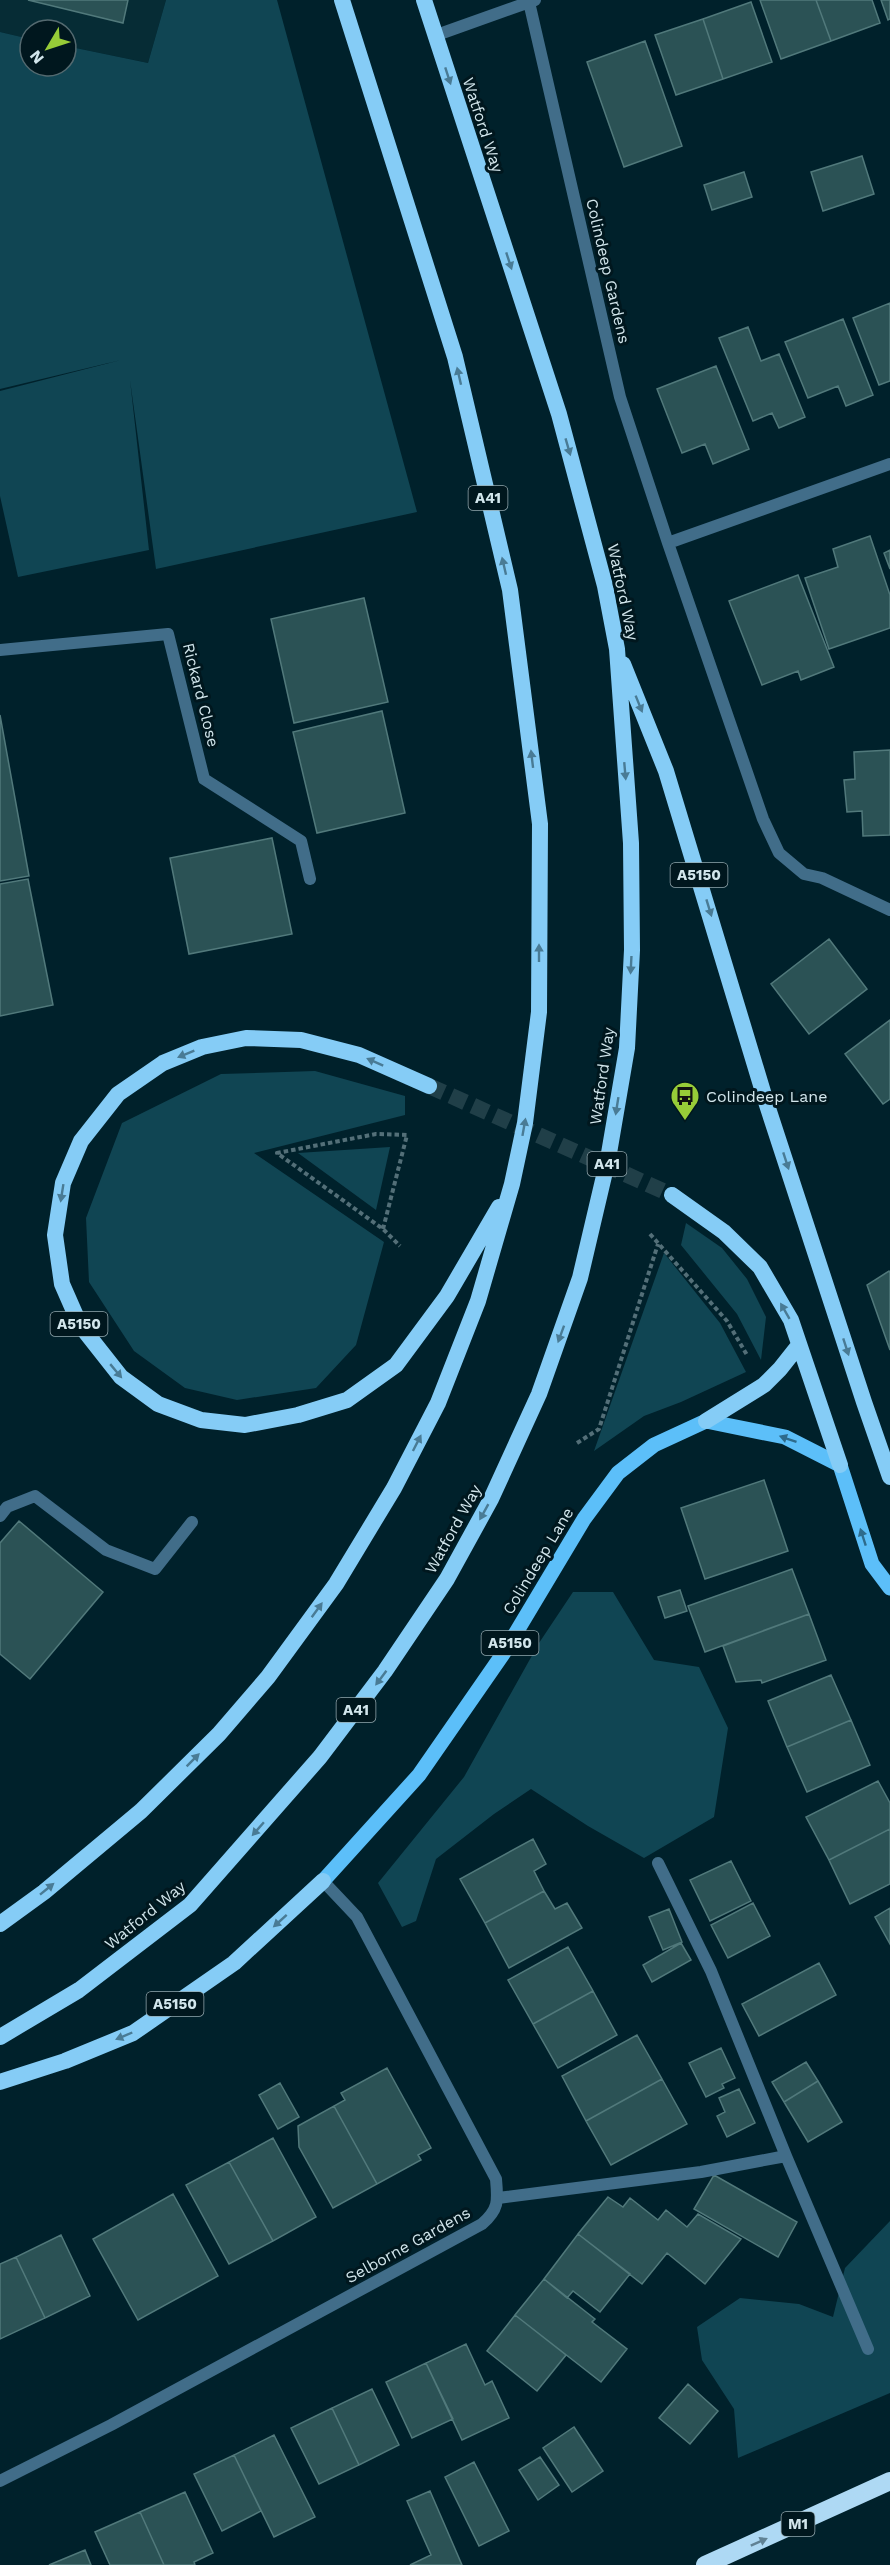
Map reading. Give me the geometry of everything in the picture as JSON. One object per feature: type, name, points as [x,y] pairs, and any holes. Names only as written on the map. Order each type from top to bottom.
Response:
[{"type":"highway","name":"A41","points":[[0,1924],[44,1892],[141,1811],[219,1734],[268,1677],[336,1584],[394,1488],[438,1403],[478,1301],[512,1184],[525,1123],[539,1012],[540,824],[510,590],[455,357],[342,0]]},
{"type":"highway","name":"Watford Way","points":[[0,2037],[79,1990],[190,1905],[320,1757],[385,1671],[447,1579],[491,1499],[539,1394],[580,1278],[608,1160],[627,1048],[632,950],[631,843],[617,649],[605,586],[559,414],[424,0]]},
{"type":"highway","name":"A5150","points":[[617,649],[666,771],[771,1117],[890,1477]]},
{"type":"highway","name":"A5150","points":[[429,1086],[359,1055],[301,1041],[246,1038],[202,1047],[163,1063],[118,1094],[81,1141],[63,1183],[55,1236],[62,1284],[80,1325],[121,1377],[158,1404],[201,1420],[245,1425],[298,1415],[347,1400],[396,1365],[447,1296],[512,1184]]},
{"type":"highway","points":[[672,1195],[724,1232],[760,1268],[791,1320],[840,1465]]},
{"type":"highway","name":"A5150","points":[[705,1421],[764,1385],[799,1345]]},
{"type":"highway","name":"A5150","points":[[0,2082],[65,2061],[133,2033],[234,1963],[323,1881]]},
{"type":"highway","name":"M1","points":[[705,2565],[890,2481]]},
{"type":"main road","points":[[705,1421],[785,1437],[840,1465],[872,1564],[890,1588]]},
{"type":"main road","name":"Colindeep Lane","points":[[323,1881],[419,1775],[505,1651],[584,1519],[618,1473],[654,1445],[705,1421]]},
{"type":"street","points":[[434,36],[532,1]]},
{"type":"street","name":"Colindeep Gardens","points":[[532,1],[620,397],[763,819],[779,853],[804,874],[822,878],[890,910]]},
{"type":"street","points":[[668,543],[890,464]]},
{"type":"street","name":"Rickard Close","points":[[0,650],[168,634],[204,779],[301,841],[310,879]]},
{"type":"street","points":[[0,1516],[7,1507],[34,1497],[106,1550],[155,1569],[192,1522]]},
{"type":"street","points":[[658,1863],[711,1971],[868,2349]]},
{"type":"street","points":[[323,1881],[357,1917],[496,2178],[498,2198],[701,2172],[786,2156]]},
{"type":"street","name":"Selborne Gardens","points":[[0,2481],[111,2425],[482,2224],[494,2213],[498,2198]]},
{"type":"path","points":[[383,1229],[407,1135],[376,1134],[277,1153],[383,1229],[400,1246]]},
{"type":"path","points":[[650,1234],[727,1321],[748,1357]]},
{"type":"path","points":[[577,1443],[599,1429],[658,1244]]},
{"type":"shaded area","points":[[0,0],[166,0],[148,63],[78,48],[78,18],[18,18],[18,36],[0,32]]},
{"type":"shaded area","points":[[166,0],[277,0],[417,512],[156,569],[130,380],[149,550],[18,577],[0,496],[0,391],[121,360],[0,389],[0,32],[18,36],[18,78],[78,78],[78,48],[148,63]]},
{"type":"shaded area","points":[[315,1071],[405,1096],[405,1115],[254,1153],[384,1242],[356,1345],[316,1388],[237,1400],[185,1388],[134,1351],[89,1282],[86,1218],[122,1123],[221,1074]]},
{"type":"shaded area","points":[[390,1147],[376,1210],[298,1153]]},
{"type":"shaded area","points":[[686,1223],[722,1248],[747,1279],[766,1317],[761,1360],[737,1314],[681,1245]]},
{"type":"shaded area","points":[[664,1253],[720,1323],[746,1372],[681,1402],[644,1416],[594,1451]]},
{"type":"shaded area","points":[[573,1592],[613,1592],[654,1660],[699,1667],[728,1728],[714,1817],[644,1858],[588,1826],[531,1789],[494,1814],[436,1859],[416,1921],[402,1927],[378,1883],[464,1777],[539,1643]]},
{"type":"shaded area","points":[[890,2221],[890,2393],[738,2458],[734,2409],[702,2360],[697,2327],[740,2298],[799,2304],[833,2317],[845,2268]]},
{"type":"building","points":[[28,0],[128,0],[123,23]]},
{"type":"building","points":[[760,0],[816,0],[831,41],[781,59]]},
{"type":"building","points":[[816,0],[872,0],[880,23],[831,41]]},
{"type":"building","points":[[881,0],[890,0],[890,19],[888,20]]},
{"type":"building","points":[[751,2],[772,62],[723,79],[703,19]]},
{"type":"building","points":[[703,19],[723,79],[676,95],[655,35]]},
{"type":"building","points":[[645,41],[682,146],[624,167],[587,62]]},
{"type":"building","points":[[862,156],[874,194],[823,211],[811,172]]},
{"type":"building","points":[[744,172],[752,197],[712,210],[704,185]]},
{"type":"building","points":[[890,303],[890,381],[879,385],[853,318]]},
{"type":"building","points":[[843,319],[873,395],[846,406],[838,386],[808,398],[785,342]]},
{"type":"building","points":[[748,327],[761,361],[779,354],[805,417],[779,428],[772,413],[753,421],[719,338]]},
{"type":"building","points":[[716,366],[749,449],[713,464],[705,444],[682,453],[657,389]]},
{"type":"building","points":[[870,536],[890,595],[890,628],[829,649],[805,578],[838,567],[833,549]]},
{"type":"building","points":[[890,550],[890,569],[884,553]]},
{"type":"building","points":[[798,575],[834,667],[801,680],[798,671],[762,685],[729,601]]},
{"type":"building","points":[[364,598],[388,702],[294,723],[271,619]]},
{"type":"building","points":[[382,711],[405,813],[317,833],[293,732]]},
{"type":"building","points":[[0,715],[29,876],[0,881]]},
{"type":"building","points":[[890,750],[890,835],[863,836],[862,811],[847,812],[844,780],[855,779],[854,752]]},
{"type":"building","points":[[272,838],[292,934],[189,954],[170,858]]},
{"type":"building","points":[[28,879],[53,1005],[0,1016],[0,884]]},
{"type":"building","points":[[829,939],[867,989],[809,1034],[771,984]]},
{"type":"building","points":[[890,1020],[890,1099],[883,1104],[845,1054]]},
{"type":"building","points":[[889,1271],[890,1273],[890,1350],[867,1285]]},
{"type":"building","points":[[764,1480],[788,1551],[705,1579],[681,1508]]},
{"type":"building","points":[[19,1521],[103,1592],[30,1679],[0,1654],[0,1543]]},
{"type":"building","points":[[792,1569],[809,1614],[705,1652],[688,1606]]},
{"type":"building","points":[[680,1590],[687,1611],[665,1618],[658,1597]]},
{"type":"building","points":[[809,1614],[826,1660],[762,1683],[761,1680],[736,1682],[723,1646]]},
{"type":"building","points":[[831,1675],[851,1720],[787,1747],[768,1701]]},
{"type":"building","points":[[851,1720],[870,1765],[807,1792],[787,1747]]},
{"type":"building","points":[[878,1781],[890,1803],[890,1829],[829,1860],[806,1817]]},
{"type":"building","points":[[890,1829],[890,1884],[850,1904],[829,1860]]},
{"type":"building","points":[[533,1839],[546,1864],[534,1871],[544,1891],[485,1923],[460,1879]]},
{"type":"building","points":[[731,1861],[751,1901],[710,1921],[690,1880]]},
{"type":"building","points":[[544,1891],[555,1909],[567,1903],[582,1928],[509,1968],[485,1923]]},
{"type":"building","points":[[753,1903],[770,1936],[728,1958],[711,1925]]},
{"type":"building","points":[[890,1908],[890,1944],[875,1917]]},
{"type":"building","points":[[669,1909],[682,1942],[663,1950],[649,1917]]},
{"type":"building","points":[[681,1943],[691,1960],[652,1982],[643,1965]]},
{"type":"building","points":[[568,1947],[593,1991],[533,2024],[508,1980]]},
{"type":"building","points":[[819,1963],[836,1995],[759,2036],[742,2004]]},
{"type":"building","points":[[593,1991],[617,2035],[558,2068],[533,2024]]},
{"type":"building","points":[[637,2035],[662,2079],[586,2121],[562,2076]]},
{"type":"building","points":[[721,2048],[735,2078],[722,2084],[724,2088],[706,2097],[689,2063]]},
{"type":"building","points":[[806,2062],[818,2081],[784,2102],[772,2082]]},
{"type":"building","points":[[387,2068],[431,2148],[418,2155],[421,2160],[377,2184],[334,2106],[345,2100],[341,2093]]},
{"type":"building","points":[[662,2079],[687,2124],[611,2165],[586,2121]]},
{"type":"building","points":[[818,2081],[842,2122],[808,2142],[784,2102]]},
{"type":"building","points":[[280,2083],[299,2117],[278,2129],[259,2095]]},
{"type":"building","points":[[739,2089],[755,2123],[727,2137],[717,2116],[725,2112],[719,2098]]},
{"type":"building","points":[[334,2106],[377,2184],[333,2208],[299,2147],[298,2126]]},
{"type":"building","points":[[273,2138],[316,2217],[273,2241],[229,2162]]},
{"type":"building","points":[[229,2162],[273,2241],[229,2264],[186,2185]]},
{"type":"building","points":[[714,2175],[797,2222],[778,2257],[694,2209]]},
{"type":"building","points":[[173,2194],[218,2276],[138,2320],[93,2239]]},
{"type":"building","points":[[608,2197],[623,2207],[630,2198],[658,2220],[666,2210],[687,2227],[698,2214],[741,2239],[705,2284],[667,2253],[642,2284],[578,2234]]},
{"type":"building","points":[[578,2234],[630,2274],[600,2312],[573,2291],[567,2298],[544,2279]]},
{"type":"building","points":[[61,2235],[90,2296],[45,2318],[16,2257]]},
{"type":"building","points":[[16,2257],[45,2318],[0,2339],[0,2264]]},
{"type":"building","points":[[544,2279],[595,2319],[592,2322],[627,2349],[601,2382],[515,2315]]},
{"type":"building","points":[[515,2315],[566,2355],[537,2391],[487,2351]]},
{"type":"building","points":[[466,2344],[485,2385],[492,2381],[509,2418],[462,2440],[426,2363]]},
{"type":"building","points":[[426,2363],[453,2419],[412,2438],[386,2382]]},
{"type":"building","points":[[688,2384],[718,2411],[690,2444],[659,2418]]},
{"type":"building","points":[[372,2389],[399,2445],[359,2465],[332,2408]]},
{"type":"building","points":[[332,2408],[359,2465],[319,2484],[291,2428]]},
{"type":"building","points":[[574,2427],[603,2471],[572,2492],[543,2448]]},
{"type":"building","points":[[274,2435],[315,2517],[274,2537],[234,2455]]},
{"type":"building","points":[[234,2455],[261,2511],[222,2531],[194,2474]]},
{"type":"building","points":[[540,2457],[559,2485],[538,2500],[519,2470]]},
{"type":"building","points":[[474,2462],[509,2531],[479,2546],[445,2477]]},
{"type":"building","points":[[430,2491],[462,2565],[410,2565],[431,2555],[407,2501]]},
{"type":"building","points":[[185,2492],[213,2553],[194,2562],[195,2565],[164,2565],[140,2512]]},
{"type":"building","points":[[140,2512],[164,2565],[110,2565],[95,2532]]},
{"type":"building","points":[[85,2550],[91,2565],[49,2565]]},
{"type":"tunnel","points":[[429,1086],[672,1195]]},
{"type":"place","name":"Colindeep Lane","points":[[685,1122]]}]
